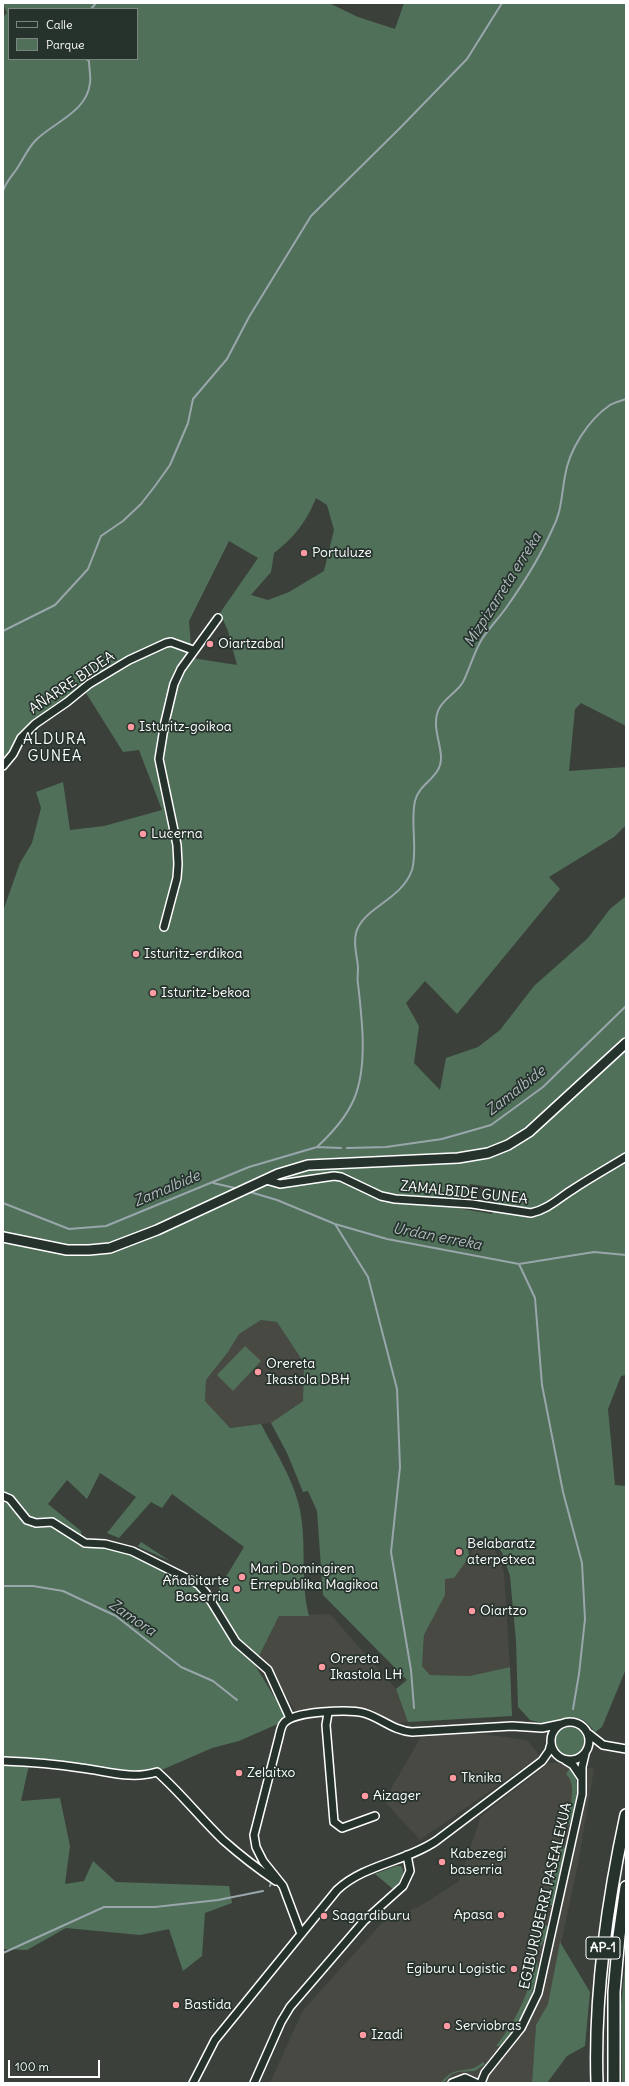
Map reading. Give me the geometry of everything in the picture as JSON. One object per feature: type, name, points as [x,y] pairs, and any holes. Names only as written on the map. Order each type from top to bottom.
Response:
[{"type":"highway","name":"AP-1","points":[[598,2083],[596,2049],[598,1994],[605,1932],[626,1815]]},
{"type":"highway","name":"AP-1","points":[[614,2083],[614,1992],[619,1936],[626,1887]]},
{"type":"main road","points":[[3,1237],[67,1250],[110,1248],[157,1230],[266,1180],[308,1165],[458,1158],[479,1155],[499,1149],[530,1132],[542,1122],[626,1043]]},
{"type":"street","points":[[164,927],[177,878],[177,845],[159,759],[174,684],[193,650],[218,618]]},
{"type":"street","name":"AÑARRE BIDEA","points":[[3,766],[21,738],[35,724],[67,702],[89,684],[129,660],[171,642],[193,650]]},
{"type":"street","name":"ZAMALBIDE GUNEA","points":[[266,1180],[280,1184],[334,1176],[341,1177],[381,1196],[395,1199],[472,1204],[532,1213],[544,1210],[573,1189],[626,1157]]},
{"type":"street","points":[[3,1496],[10,1499],[27,1520],[36,1523],[52,1522],[86,1544],[105,1544],[132,1551],[198,1584],[206,1592],[236,1642],[268,1670],[290,1718]]},
{"type":"street","points":[[328,1713],[326,1725],[334,1822],[342,1828],[375,1816]]},
{"type":"street","points":[[301,1934],[290,1910],[283,1886],[262,1861],[256,1847],[254,1835],[279,1737],[283,1724],[290,1718],[306,1714],[364,1713],[400,1731],[412,1732],[512,1726],[548,1728],[568,1722],[578,1723],[596,1741],[606,1746],[626,1749]]},
{"type":"street","points":[[193,2083],[215,2040],[301,1934],[345,1883],[365,1871],[407,1855],[436,1841],[540,1763],[547,1755],[554,1730],[561,1724]]},
{"type":"street","points":[[535,1728],[545,1734],[551,1743],[554,1753],[576,1768],[582,1781]]},
{"type":"street","points":[[585,1753],[590,1741],[588,1732]]},
{"type":"street","points":[[540,1763],[550,1759],[578,1759],[585,1753],[595,1748],[606,1746]]},
{"type":"street","name":"EGIBURUBERRI PASEALEKUA","points":[[481,2083],[485,2073],[521,2028],[538,1993],[582,1794],[585,1753]]},
{"type":"street","points":[[3,1761],[78,1767],[124,1776],[146,1776],[157,1772],[176,1789],[223,1840],[260,1871],[283,1886]]},
{"type":"street","points":[[254,2083],[281,2022],[290,2007],[364,1921],[405,1883],[410,1871],[407,1855]]},
{"type":"street","name":"EGIBURUBERRI PASEALEKUA","points":[[452,2083],[460,2078],[473,2081],[485,2073]]},
{"type":"shaded area","name":"Orereta Ikastola DBH","points":[[261,1320],[277,1322],[304,1363],[303,1401],[271,1423],[230,1428],[205,1401],[206,1380],[228,1352],[239,1334]]},
{"type":"shaded area","name":"Oiartzo","points":[[479,1543],[495,1550],[501,1562],[504,1573],[510,1667],[470,1676],[430,1675],[422,1666],[424,1635],[429,1627],[445,1579],[469,1557],[474,1545]]},
{"type":"shaded area","name":"Orereta Ikastola LH","points":[[330,1614],[396,1689],[408,1722],[391,1723],[375,1714],[297,1713],[282,1690],[274,1672],[259,1656],[279,1616]]},
{"type":"shaded area","name":"Tknika","points":[[476,1733],[527,1740],[540,1756],[420,1840],[384,1801],[421,1737]]},
{"type":"shaded area","points":[[549,1763],[566,1763],[594,1769],[578,1864],[548,2004],[536,2025],[532,2083],[270,2083],[303,2010],[382,1923],[422,1905],[459,1881],[481,1816]]},
{"type":"green space","points":[[3,3],[329,3],[358,17],[395,29],[404,3],[626,3],[626,726],[581,703],[575,709],[569,771],[626,767],[626,825],[614,837],[549,877],[560,889],[457,1014],[425,981],[406,1003],[419,1026],[414,1063],[440,1090],[446,1058],[478,1047],[500,1030],[534,986],[588,938],[610,909],[626,896],[626,1375],[621,1376],[608,1409],[615,1485],[626,1486],[626,1669],[602,1727],[595,1732],[587,1723],[572,1717],[562,1718],[549,1725],[530,1720],[518,1707],[516,1641],[510,1576],[502,1552],[487,1538],[473,1538],[468,1545],[469,1557],[454,1578],[445,1579],[445,1595],[424,1635],[422,1666],[430,1675],[470,1676],[510,1667],[512,1716],[408,1722],[396,1689],[407,1680],[323,1595],[317,1511],[308,1491],[303,1492],[287,1453],[271,1423],[303,1401],[304,1363],[277,1322],[261,1320],[239,1334],[228,1352],[206,1380],[205,1401],[230,1428],[261,1424],[284,1466],[300,1510],[303,1536],[306,1603],[309,1616],[279,1616],[259,1656],[253,1662],[275,1698],[281,1695],[289,1719],[239,1741],[212,1748],[164,1769],[137,1778],[26,1761],[29,1765],[21,1801],[60,1798],[70,1846],[65,1884],[84,1881],[93,1861],[116,1882],[229,1886],[232,1903],[205,1913],[202,1956],[183,1971],[169,1929],[140,1935],[66,1928],[27,1950],[3,1949],[3,911],[20,863],[32,843],[41,808],[36,792],[63,782],[70,830],[104,826],[162,810],[139,750],[123,752],[86,693],[64,705],[3,760],[3,17],[7,13]],"holes":[[[316,498],[327,505],[334,530],[324,571],[289,592],[268,600],[251,595],[271,572],[274,553],[294,535],[304,522]],[[229,541],[258,558],[220,613],[228,631],[237,665],[192,658],[189,621]],[[470,1184],[498,1188],[492,1214],[457,1208]],[[100,1473],[136,1497],[107,1533],[119,1538],[151,1502],[162,1508],[172,1494],[244,1547],[210,1603],[196,1586],[130,1554],[105,1546],[83,1545],[81,1531],[48,1504],[67,1480],[87,1499]]]},
{"type":"green space","points":[[245,1346],[261,1361],[233,1391],[217,1375]]},
{"type":"green space","points":[[141,1542],[170,1561],[139,1547],[138,1546]]},
{"type":"green space","points":[[570,1727],[576,1728],[580,1731],[583,1735],[583,1747],[580,1751],[576,1754],[570,1755],[564,1754],[560,1751],[557,1747],[556,1741],[557,1735],[560,1731],[564,1728]]},
{"type":"green space","points":[[570,1768],[576,1781],[577,1795],[570,1825],[566,1825],[572,1798],[570,1779],[566,1774]]},
{"type":"green space","points":[[561,1846],[564,1846],[565,1849],[553,1905],[547,1905]]},
{"type":"green space","points":[[396,1866],[401,1866],[403,1869],[403,1875],[393,1889],[375,1874]]},
{"type":"green space","points":[[544,1925],[548,1926],[546,1937],[538,1951]]},
{"type":"green space","points":[[560,1942],[590,1992],[585,2046],[567,2056],[547,2083],[532,2083],[536,2025],[548,2004]]},
{"type":"green space","points":[[626,1957],[626,2083],[622,2083],[621,2005]]},
{"type":"green space","points":[[537,1958],[538,1973],[529,2002],[515,2028],[501,2046],[496,2046],[517,2015],[526,1994]]},
{"type":"green space","points":[[483,2062],[485,2064],[475,2071],[458,2072],[452,2074],[443,2083],[441,2083],[451,2073],[472,2068]]},
{"type":"waterway","points":[[92,8],[96,3]]},
{"type":"waterway","points":[[3,631],[55,605],[88,569],[101,536],[123,521],[141,504],[170,465],[188,423],[193,399],[227,359],[249,317],[311,216],[467,59],[502,3]]},
{"type":"waterway","points":[[3,191],[33,143],[43,134],[69,116],[83,102],[88,93],[90,83],[89,61],[88,60]]},
{"type":"waterway","name":"Mizpizarreta erreka","points":[[317,1147],[333,1131],[351,1106],[358,1086],[361,1072],[363,1042],[355,937],[360,924],[366,917],[400,889],[407,881],[412,870],[414,862],[413,818],[415,801],[417,795],[438,771],[440,765],[441,752],[436,723],[436,717],[440,706],[463,682],[482,639],[512,599],[542,550],[558,516],[567,466],[575,446],[581,436],[602,411],[612,404],[626,399]]},
{"type":"waterway","name":"Zamalbide","points":[[347,1148],[386,1147],[442,1139],[491,1125],[543,1087],[626,1006]]},
{"type":"waterway","name":"Zamalbide","points":[[3,1203],[69,1229],[106,1226],[249,1167],[317,1147],[341,1148]]},
{"type":"waterway","name":"Urdan erreka","points":[[213,1183],[235,1188]]},
{"type":"waterway","name":"Urdan erreka","points":[[250,1192],[277,1200],[335,1224],[387,1239],[519,1264],[594,1252],[626,1255]]},
{"type":"waterway","points":[[335,1224],[368,1277],[397,1389],[400,1467],[391,1552],[411,1670],[414,1708]]},
{"type":"waterway","points":[[519,1264],[535,1298],[542,1385],[563,1492],[582,1563],[585,1619],[579,1674],[573,1709]]},
{"type":"waterway","name":"Zamora","points":[[3,1586],[33,1586],[63,1591],[116,1616],[181,1667],[213,1681],[237,1700]]},
{"type":"waterway","points":[[270,1886],[272,1880]]},
{"type":"waterway","points":[[3,1953],[104,1907],[155,1907],[218,1900],[263,1891]]},
{"type":"place","name":"Portuluze","points":[[304,553]]},
{"type":"place","name":"Oiartzabal","points":[[210,644]]},
{"type":"place","name":"Isturitz-goikoa","points":[[131,727]]},
{"type":"place","name":"Lucerna","points":[[143,834]]},
{"type":"place","name":"Isturitz-erdikoa","points":[[136,954]]},
{"type":"place","name":"Isturitz-bekoa","points":[[153,993]]},
{"type":"place","name":"Orereta Ikastola DBH","points":[[258,1372]]},
{"type":"place","name":"Belabaratz aterpetxea","points":[[459,1552]]},
{"type":"place","name":"Mari Domingiren Errepublika Magikoa","points":[[242,1577]]},
{"type":"place","name":"Añabitarte Baserria","points":[[237,1589]]},
{"type":"place","name":"Oiartzo","points":[[472,1611]]},
{"type":"place","name":"Orereta Ikastola LH","points":[[322,1667]]},
{"type":"place","name":"Zelaitxo","points":[[239,1773]]},
{"type":"place","name":"Tknika","points":[[453,1778]]},
{"type":"place","name":"Aizager","points":[[365,1796]]},
{"type":"place","name":"Kabezegi baserria","points":[[442,1862]]},
{"type":"place","name":"Apasa","points":[[501,1915]]},
{"type":"place","name":"Sagardiburu","points":[[324,1916]]},
{"type":"place","name":"Egiburu Logistic","points":[[514,1969]]},
{"type":"place","name":"Bastida","points":[[176,2005]]},
{"type":"place","name":"Serviobras","points":[[447,2026]]},
{"type":"place","name":"Izadi","points":[[363,2035]]},
{"type":"district","name":"ALDURA GUNEA","points":[[55,748]]}]
